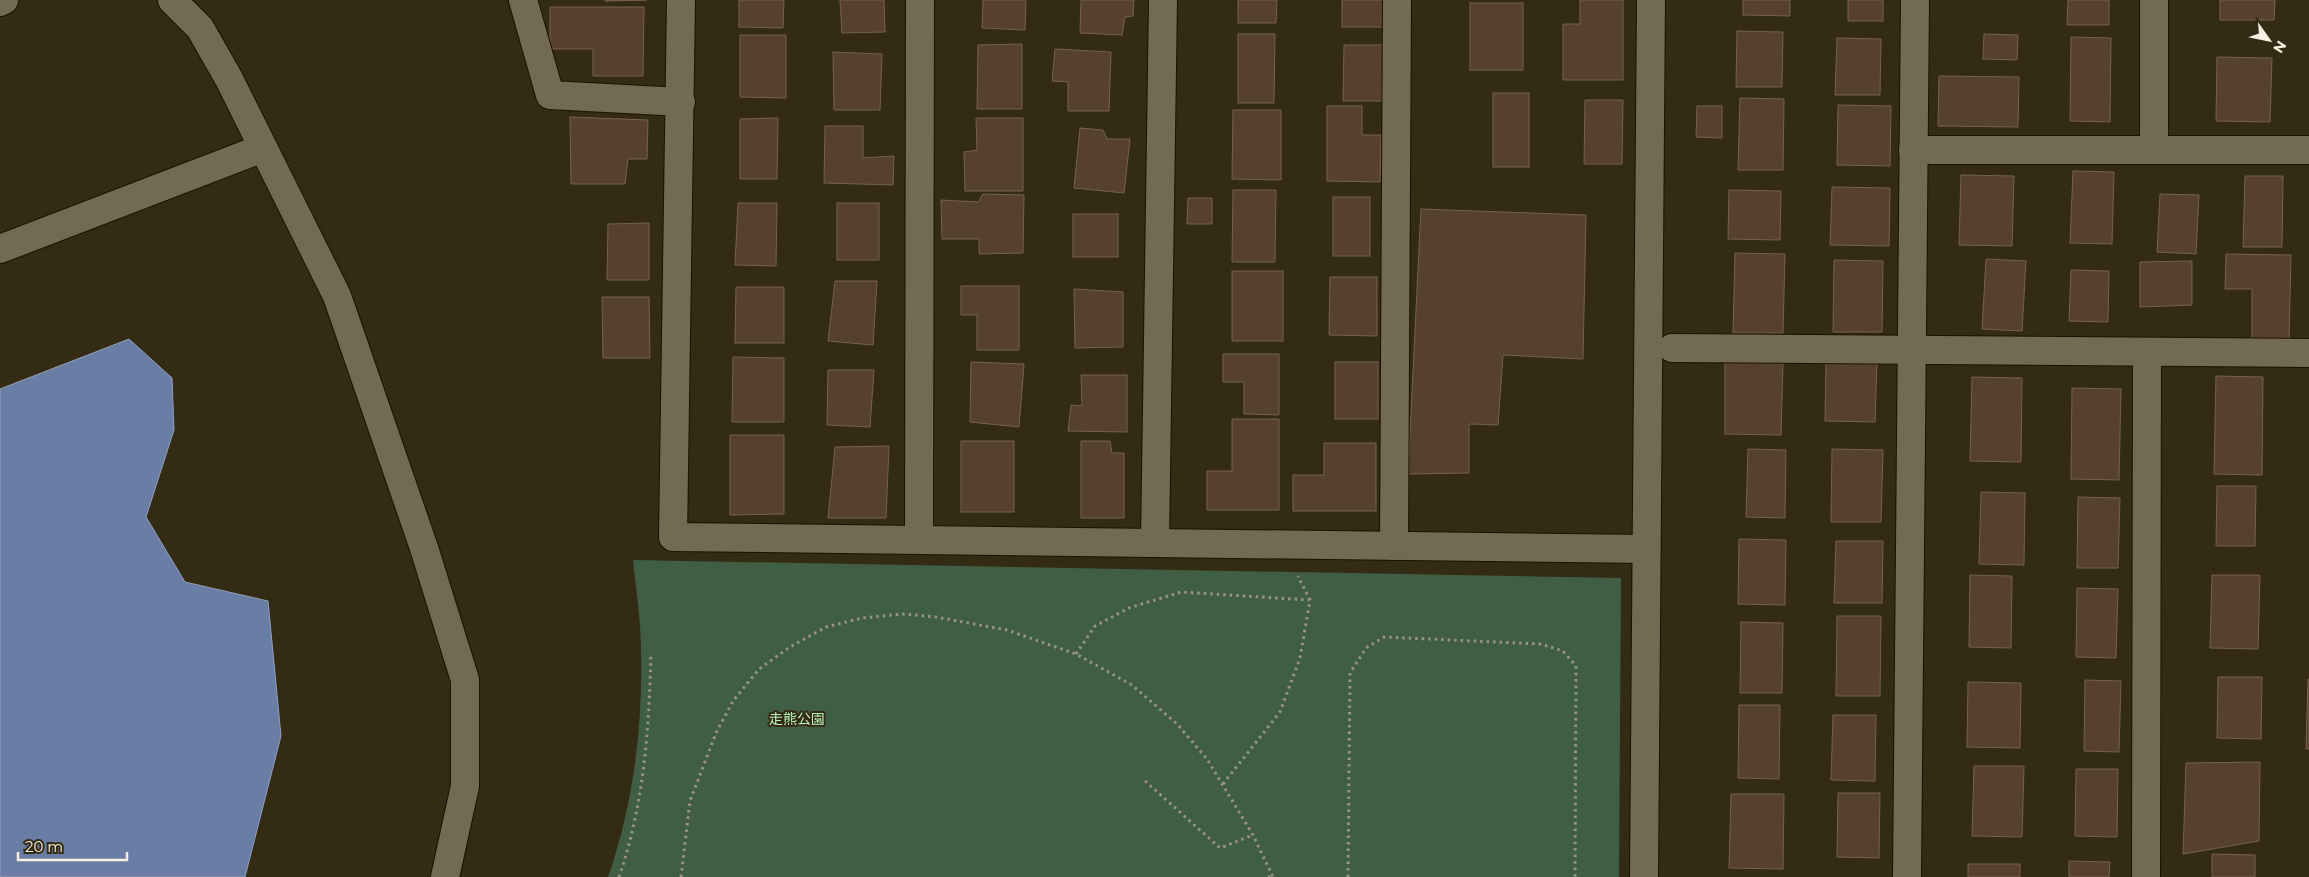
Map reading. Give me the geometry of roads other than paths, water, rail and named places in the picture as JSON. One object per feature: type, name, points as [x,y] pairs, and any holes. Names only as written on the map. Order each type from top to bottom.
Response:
[{"type":"street","points":[[0,2],[4,0]]},
{"type":"street","points":[[172,0],[200,28],[229,79],[337,296],[421,538],[465,680],[465,786],[445,877]]},
{"type":"street","points":[[523,0],[550,95],[681,102]]},
{"type":"street","points":[[681,0],[681,102],[673,537],[1646,549]]},
{"type":"street","points":[[919,539],[920,0]]},
{"type":"street","points":[[1155,543],[1163,0]]},
{"type":"street","points":[[1394,546],[1397,0]]},
{"type":"street","points":[[1644,877],[1651,0]]},
{"type":"street","points":[[1907,877],[1915,0]]},
{"type":"street","points":[[2154,0],[2154,150]]},
{"type":"street","points":[[0,249],[263,148]]},
{"type":"street","points":[[1913,150],[2309,150]]},
{"type":"street","points":[[1672,348],[2309,353]]},
{"type":"street","points":[[2146,877],[2147,352]]},
{"type":"water","points":[[129,339],[172,378],[174,430],[146,517],[185,582],[268,601],[281,736],[245,877],[0,877],[0,389]]},
{"type":"park label","name":"走熊公園","points":[[797,719]]}]
